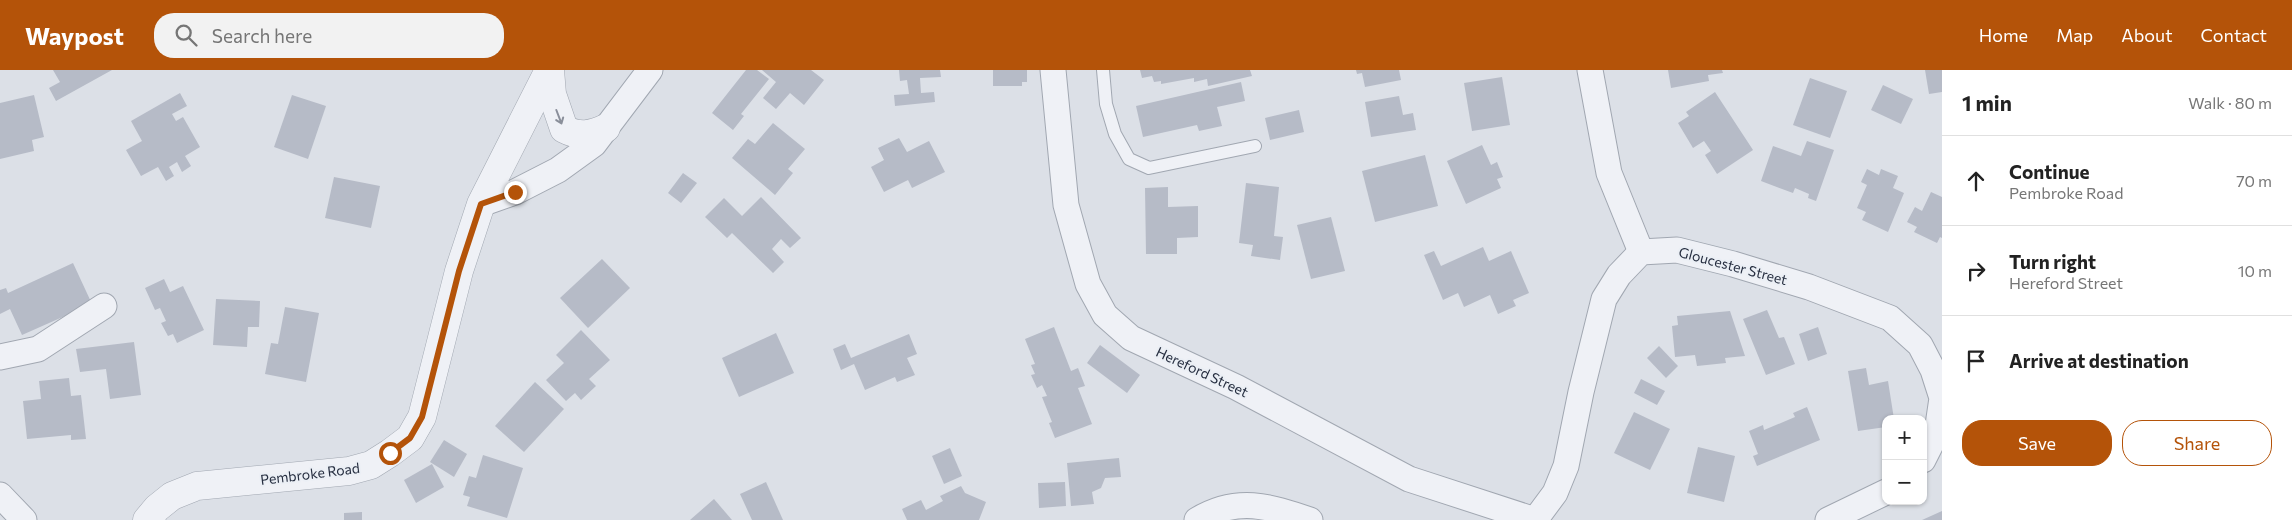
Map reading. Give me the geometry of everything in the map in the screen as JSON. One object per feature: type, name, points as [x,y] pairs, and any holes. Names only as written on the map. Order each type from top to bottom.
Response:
[{"type":"street","points":[[549,70],[552,94],[564,129],[574,134],[592,134],[606,128]]},
{"type":"street","name":"Pembroke Road","points":[[147,520],[157,508],[172,496],[197,486],[349,471],[372,466],[410,438],[422,417],[459,271],[481,204],[549,70]]},
{"type":"street","points":[[481,204],[515,192],[558,170],[594,144],[650,70]]},
{"type":"street","name":"Hereford Street","points":[[1053,70],[1066,205],[1088,284],[1105,315],[1131,338],[1236,387],[1409,479],[1535,520]]},
{"type":"street","points":[[1535,520],[1555,493],[1566,466],[1581,392],[1604,299],[1619,275],[1641,252],[1609,173],[1590,70]]},
{"type":"street","name":"Gloucester Street","points":[[1641,252],[1676,250],[1733,264],[1809,287],[1890,318],[1920,345],[1933,370],[1942,398],[1938,432],[1927,453]]},
{"type":"street","points":[[0,357],[38,349],[104,306]]},
{"type":"street","points":[[1828,520],[1882,494]]},
{"type":"street","points":[[0,495],[24,520]]},
{"type":"street","points":[[1197,520],[1231,505],[1272,507],[1310,520]]},
{"type":"lane","points":[[1103,70],[1108,111],[1115,134],[1129,159],[1149,168],[1255,146]]},
{"type":"building","points":[[53,70],[112,70],[56,101],[49,88],[60,82]]},
{"type":"building","points":[[746,70],[757,70],[769,79],[741,114],[744,116],[733,130],[712,113]]},
{"type":"building","points":[[762,70],[811,70],[824,80],[804,105],[790,93],[776,109],[763,98],[776,82]]},
{"type":"building","points":[[899,70],[940,70],[941,77],[920,78],[921,93],[934,92],[935,102],[895,106],[894,95],[909,94],[907,80],[900,81]]},
{"type":"building","points":[[993,70],[1027,70],[1027,82],[1022,82],[1022,86],[993,86]]},
{"type":"building","points":[[1140,70],[1250,70],[1252,76],[1208,86],[1207,79],[1194,82],[1194,78],[1161,84],[1161,81],[1154,82],[1152,76],[1142,78]]},
{"type":"building","points":[[1356,70],[1399,70],[1401,80],[1365,87],[1362,73],[1357,74]]},
{"type":"building","points":[[1668,70],[1722,70],[1723,73],[1708,75],[1709,81],[1671,88]]},
{"type":"building","points":[[1925,70],[1942,70],[1942,92],[1929,94]]},
{"type":"building","points":[[1502,77],[1510,125],[1472,131],[1464,83]]},
{"type":"building","points":[[1810,78],[1847,91],[1830,138],[1793,125]]},
{"type":"building","points":[[1241,82],[1245,101],[1217,107],[1222,126],[1199,131],[1197,125],[1143,137],[1136,106]]},
{"type":"building","points":[[1883,85],[1913,99],[1901,124],[1871,110]]},
{"type":"building","points":[[1715,92],[1753,150],[1717,174],[1705,155],[1711,151],[1704,141],[1693,148],[1678,123],[1689,116],[1686,112]]},
{"type":"building","points":[[180,93],[187,106],[172,114],[176,121],[183,117],[200,147],[185,156],[191,166],[182,172],[177,162],[169,167],[174,176],[166,181],[158,167],[141,176],[126,150],[142,141],[131,121]]},
{"type":"building","points":[[34,95],[44,137],[32,140],[34,151],[0,159],[0,103]]},
{"type":"building","points":[[292,95],[326,106],[308,159],[274,147]]},
{"type":"building","points":[[1399,96],[1403,115],[1413,113],[1416,130],[1371,137],[1365,102]]},
{"type":"building","points":[[1299,110],[1304,132],[1270,140],[1265,118]]},
{"type":"building","points":[[773,123],[805,149],[788,169],[793,173],[775,195],[732,158],[748,139],[755,144]]},
{"type":"building","points":[[899,138],[907,152],[929,141],[945,172],[912,188],[908,180],[884,192],[871,167],[884,160],[878,148]]},
{"type":"building","points":[[1807,141],[1834,150],[1816,201],[1808,198],[1809,194],[1795,188],[1793,193],[1761,181],[1773,146],[1801,156]]},
{"type":"building","points":[[1482,145],[1491,165],[1497,162],[1503,177],[1497,179],[1501,188],[1466,204],[1447,161]]},
{"type":"building","points":[[1425,155],[1438,206],[1375,222],[1362,171]]},
{"type":"building","points":[[1867,169],[1879,175],[1881,169],[1898,176],[1893,188],[1904,193],[1888,232],[1862,220],[1866,212],[1857,208],[1867,185],[1861,182]]},
{"type":"building","points":[[683,173],[697,183],[681,203],[668,193]]},
{"type":"building","points":[[334,177],[380,186],[371,228],[325,218]]},
{"type":"building","points":[[1246,183],[1279,187],[1274,236],[1283,237],[1280,260],[1251,256],[1253,245],[1239,243]]},
{"type":"building","points":[[1168,187],[1168,207],[1198,206],[1198,237],[1177,238],[1177,254],[1146,254],[1145,188]]},
{"type":"building","points":[[1931,192],[1942,197],[1942,238],[1940,237],[1937,243],[1914,232],[1917,227],[1907,222],[1915,207],[1922,211]]},
{"type":"building","points":[[761,197],[801,238],[790,248],[781,239],[772,249],[784,262],[773,273],[732,233],[727,238],[705,217],[724,198],[742,216]]},
{"type":"building","points":[[1331,217],[1345,271],[1311,279],[1297,225]]},
{"type":"building","points":[[1483,247],[1489,261],[1511,251],[1529,293],[1513,300],[1516,306],[1498,314],[1490,295],[1464,307],[1458,293],[1443,300],[1424,255],[1434,251],[1441,266]]},
{"type":"building","points":[[602,259],[630,288],[588,328],[560,298]]},
{"type":"building","points":[[73,263],[92,304],[22,335],[10,309],[0,314],[0,290],[6,288],[8,293]]},
{"type":"building","points":[[164,279],[170,292],[183,286],[204,330],[177,343],[173,334],[168,336],[161,323],[166,321],[160,308],[155,310],[145,288]]},
{"type":"building","points":[[216,299],[260,301],[259,327],[248,327],[247,347],[213,345]]},
{"type":"building","points":[[285,307],[319,313],[306,382],[265,374],[271,343],[278,344]]},
{"type":"building","points":[[1767,310],[1779,338],[1784,337],[1795,364],[1766,375],[1743,319]]},
{"type":"building","points":[[1730,311],[1745,356],[1725,358],[1726,363],[1697,366],[1695,355],[1675,357],[1672,326],[1678,325],[1677,316]]},
{"type":"building","points":[[1054,327],[1071,371],[1078,368],[1085,386],[1078,388],[1092,424],[1055,438],[1049,423],[1052,422],[1042,397],[1047,396],[1042,385],[1037,388],[1031,375],[1035,374],[1031,365],[1035,364],[1025,339]]},
{"type":"building","points":[[1818,327],[1827,354],[1808,361],[1799,334]]},
{"type":"building","points":[[581,330],[610,360],[589,379],[596,386],[581,400],[575,393],[566,401],[546,380],[564,363],[556,355]]},
{"type":"building","points":[[776,333],[794,373],[739,397],[722,358]]},
{"type":"building","points":[[909,334],[917,354],[907,358],[915,375],[897,382],[895,377],[865,390],[854,364],[841,370],[833,349],[845,344],[851,358]]},
{"type":"building","points":[[134,342],[141,395],[110,399],[106,369],[80,372],[76,349]]},
{"type":"building","points":[[1100,345],[1140,375],[1127,393],[1087,363]]},
{"type":"building","points":[[1659,346],[1678,366],[1666,378],[1647,358]]},
{"type":"building","points":[[1866,368],[1869,385],[1888,381],[1893,415],[1882,415],[1882,428],[1858,431],[1848,371]]},
{"type":"building","points":[[69,378],[71,396],[81,395],[86,439],[71,440],[71,435],[27,439],[23,401],[41,399],[39,381]]},
{"type":"building","points":[[1641,379],[1665,391],[1657,405],[1634,393]]},
{"type":"building","points":[[535,382],[564,409],[524,452],[495,426]]},
{"type":"building","points":[[1807,407],[1820,440],[1757,466],[1753,456],[1758,454],[1749,431],[1763,425],[1764,430],[1795,417],[1793,413]]},
{"type":"building","points":[[1634,412],[1670,429],[1650,470],[1614,453]]},
{"type":"building","points":[[444,440],[467,454],[454,477],[430,462]]},
{"type":"building","points":[[1698,447],[1735,456],[1724,502],[1687,493]]},
{"type":"building","points":[[950,448],[962,476],[944,484],[932,456]]},
{"type":"building","points":[[483,455],[523,468],[507,518],[467,506],[470,497],[463,495],[469,476],[476,478]]},
{"type":"building","points":[[1119,458],[1121,477],[1105,478],[1101,488],[1092,492],[1094,504],[1071,506],[1067,463]]},
{"type":"building","points":[[432,464],[444,487],[416,503],[404,480]]},
{"type":"building","points":[[766,482],[783,520],[752,520],[740,494]]},
{"type":"building","points":[[1065,482],[1066,506],[1039,508],[1038,483]]},
{"type":"building","points":[[961,486],[965,493],[986,502],[979,520],[907,520],[902,509],[921,500],[926,510],[943,501],[940,496]]},
{"type":"building","points":[[714,499],[732,520],[690,520]]},
{"type":"building","points":[[1942,511],[1942,520],[1922,520]]},
{"type":"building","points":[[362,512],[362,520],[344,520],[344,513]]},
{"type":"route","points":[[390,453],[410,438],[422,417],[459,271],[481,204],[515,192]]}]
